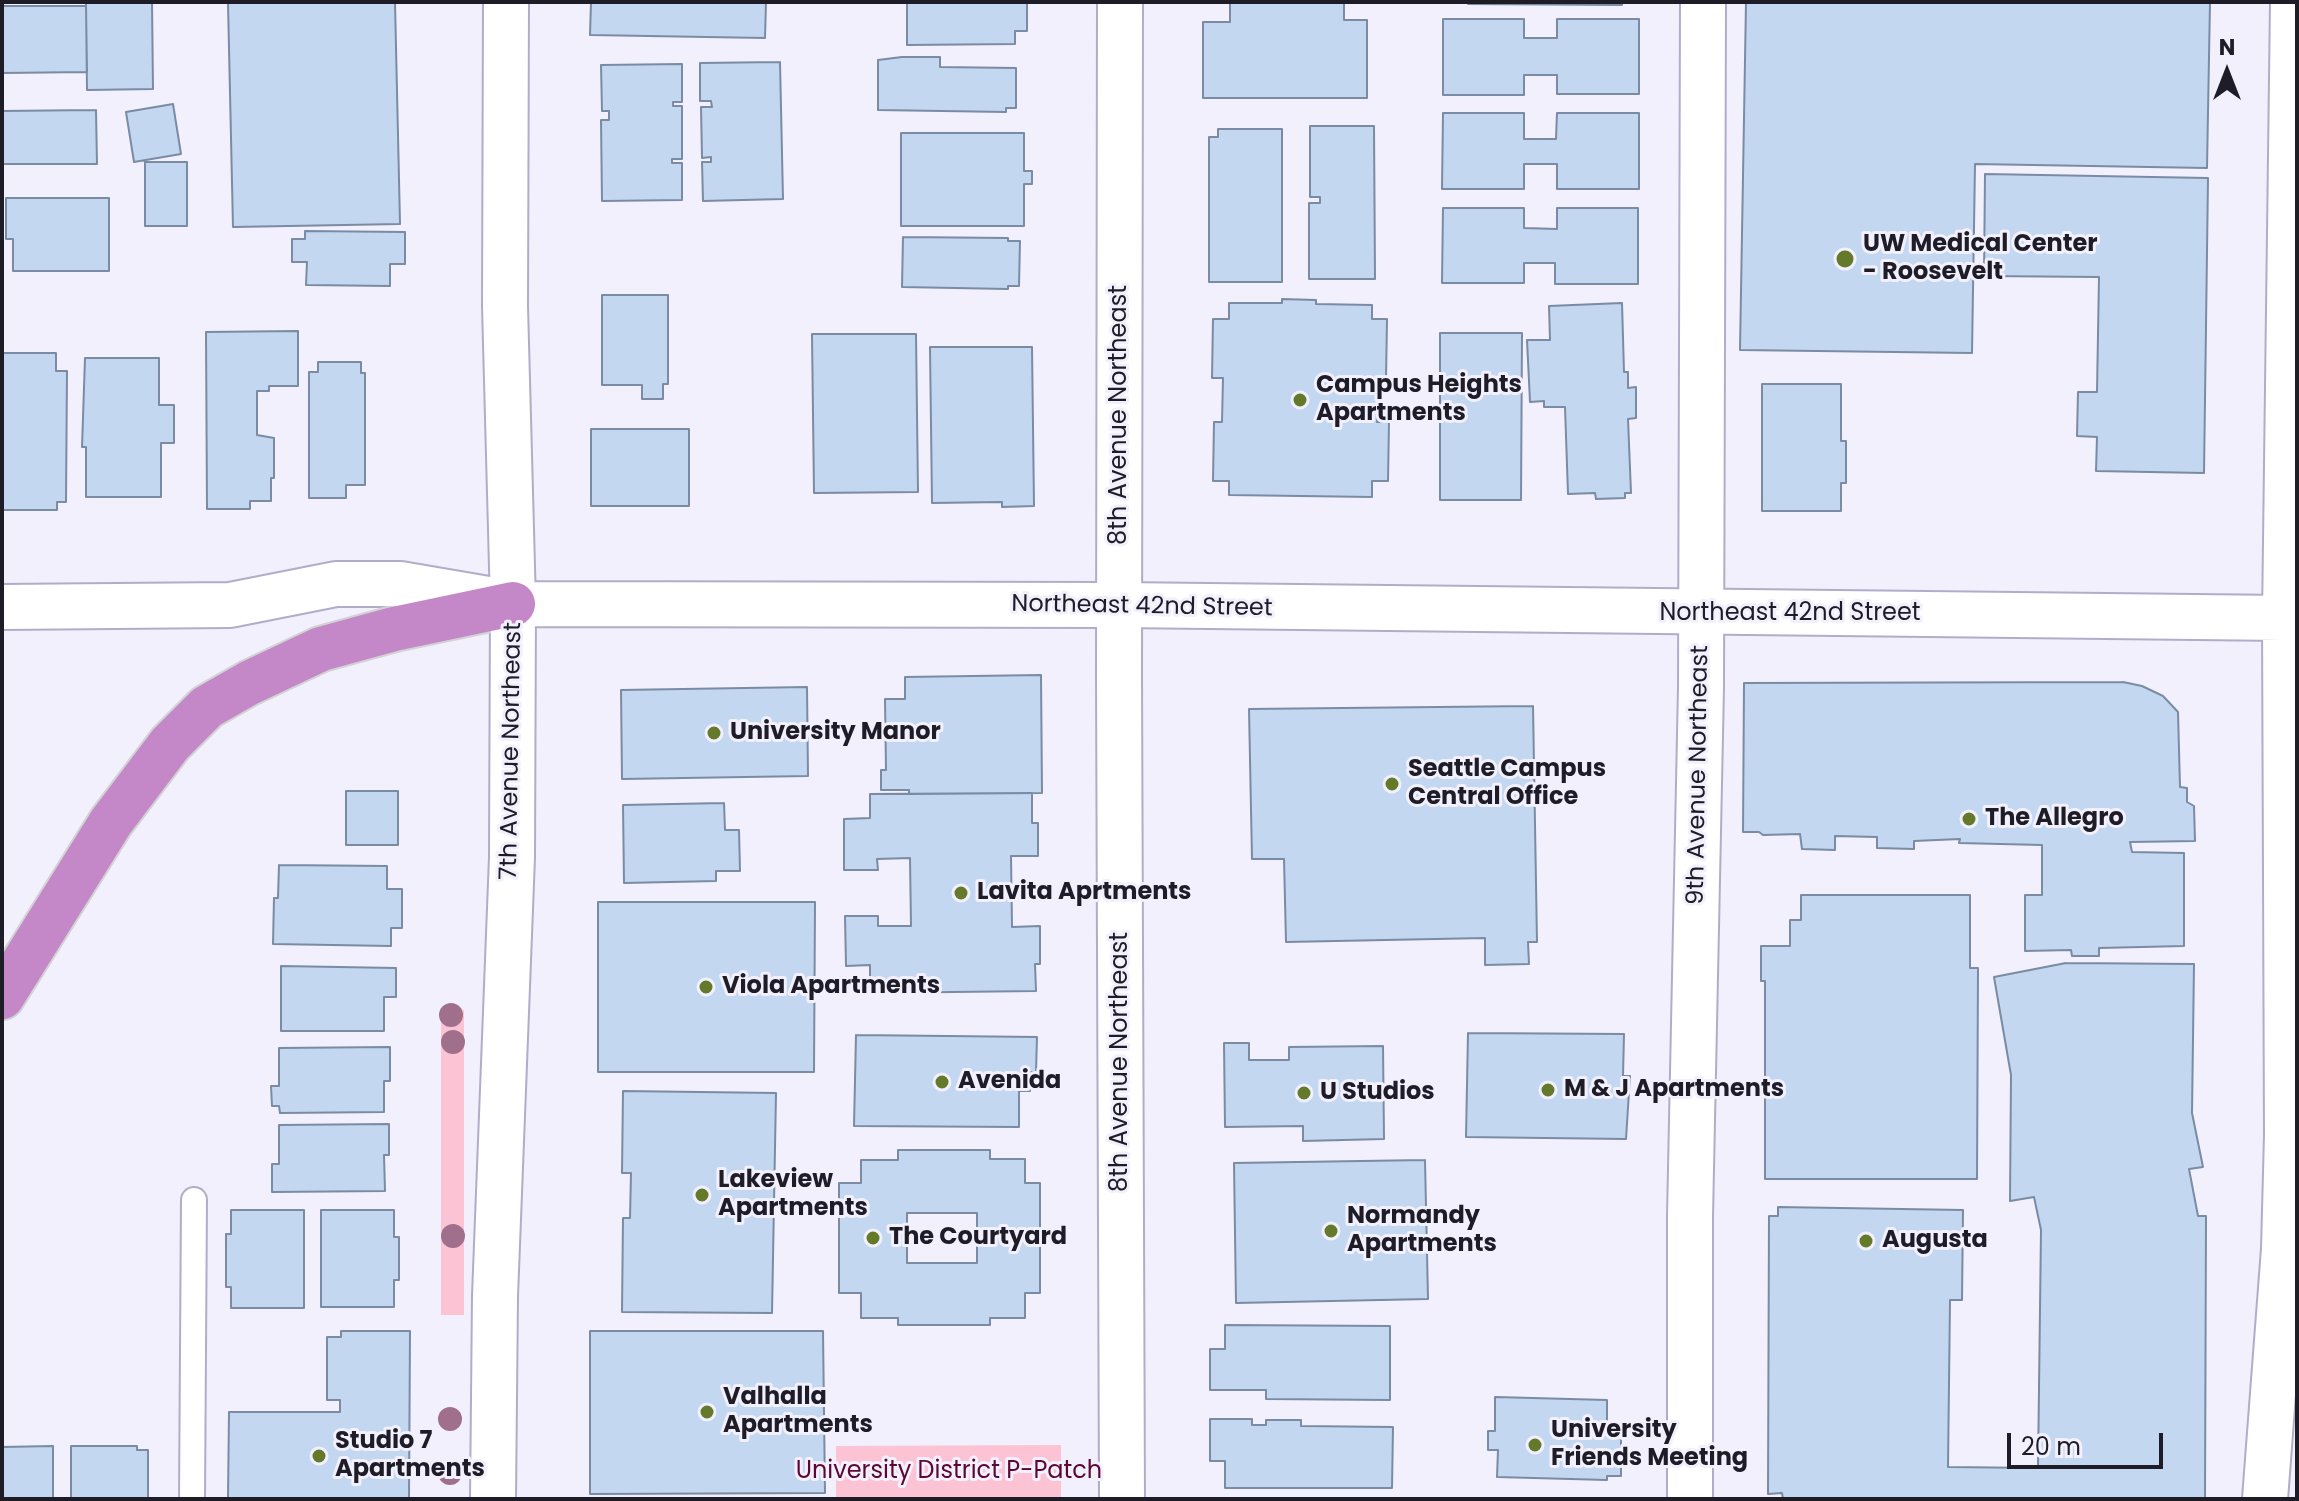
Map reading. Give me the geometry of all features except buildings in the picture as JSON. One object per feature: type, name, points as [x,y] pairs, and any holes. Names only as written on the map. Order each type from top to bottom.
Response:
[{"type":"highway","points":[[2,997],[111,822],[170,744],[207,707],[321,649],[394,629],[513,604]]},
{"type":"street","name":"7th Avenue Northeast","points":[[493,1499],[495,1296],[512,857],[513,604],[505,306],[506,2]]},
{"type":"street","name":"8th Avenue Northeast","points":[[1120,2],[1122,1499]]},
{"type":"street","name":"9th Avenue Northeast","points":[[1690,1499],[1690,1217],[1701,613],[1703,2]]},
{"type":"street","points":[[2265,1499],[2292,1136],[2285,618],[2293,2]]},
{"type":"street","name":"Northeast 42nd Street","points":[[2,607],[230,605],[336,584],[400,584],[513,604],[1119,605],[2285,618]]},
{"type":"lane","points":[[192,1499],[194,1200]]},
{"type":"green space","points":[[441,1010],[464,1010],[464,1315],[441,1315]]},
{"type":"green space","name":"University District P-Patch","points":[[1061,1445],[1061,1499],[836,1499],[836,1446]]},
{"type":"place","name":"UW Medical Center - Roosevelt","points":[[1845,259]]},
{"type":"place","name":"Campus Heights Apartments","points":[[1300,400]]},
{"type":"place","name":"University Manor","points":[[714,733]]},
{"type":"place","name":"Seattle Campus Central Office","points":[[1392,784]]},
{"type":"place","name":"The Allegro","points":[[1969,819]]},
{"type":"place","name":"Lavita Aprtments","points":[[961,893]]},
{"type":"place","name":"Viola Apartments","points":[[706,987]]},
{"type":"place","name":"Avenida","points":[[942,1082]]},
{"type":"place","name":"M & J Apartments","points":[[1548,1090]]},
{"type":"place","name":"U Studios","points":[[1304,1093]]},
{"type":"place","name":"Lakeview Apartments","points":[[702,1195]]},
{"type":"place","name":"Normandy Apartments","points":[[1331,1231]]},
{"type":"place","name":"The Courtyard","points":[[873,1238]]},
{"type":"place","name":"Augusta","points":[[1866,1241]]},
{"type":"place","name":"Valhalla Apartments","points":[[707,1412]]},
{"type":"place","name":"University Friends Meeting","points":[[1535,1445]]},
{"type":"place","name":"Studio 7 Apartments","points":[[319,1456]]}]
